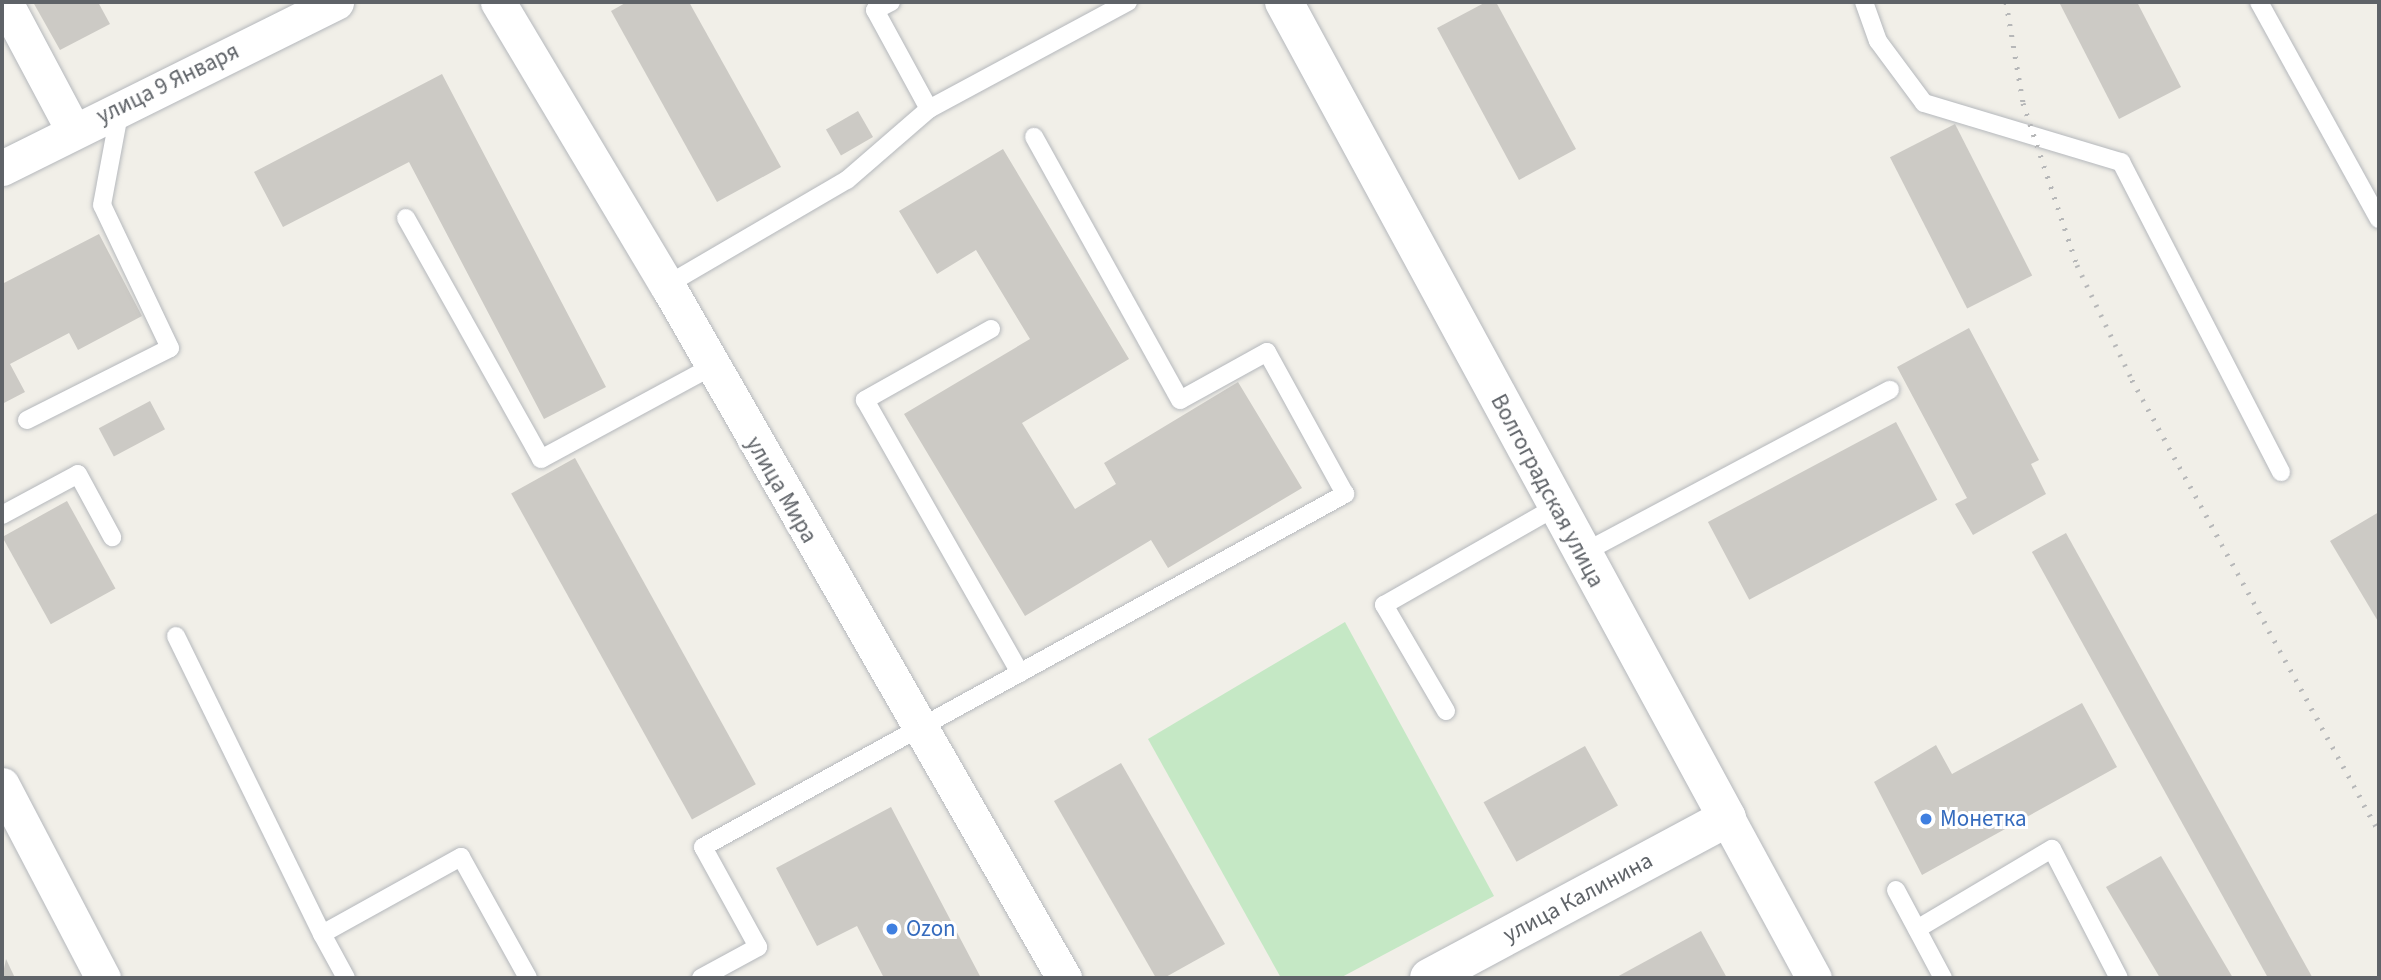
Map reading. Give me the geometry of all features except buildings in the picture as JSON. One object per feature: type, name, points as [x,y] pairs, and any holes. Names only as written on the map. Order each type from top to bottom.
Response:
[{"type":"street","points":[[5,2],[73,130]]},
{"type":"street","name":"улица 9 Января","points":[[2,168],[73,130],[336,2]]},
{"type":"street","name":"улица Мира","points":[[498,2],[667,285],[711,367],[921,727],[1063,978]]},
{"type":"street","name":"Волгоградская улица","points":[[1284,2],[1581,554],[1814,978]]},
{"type":"street","points":[[2,785],[103,978]]},
{"type":"street","name":"улица Калинина","points":[[1452,973],[1727,818]]},
{"type":"lane","points":[[891,2],[876,10],[929,109]]},
{"type":"lane","points":[[667,285],[847,180],[929,109],[1128,2]]},
{"type":"lane","points":[[1864,2],[1878,41],[1924,103],[2121,162],[2281,472]]},
{"type":"lane","points":[[2259,2],[2379,219]]},
{"type":"lane","points":[[27,420],[170,348],[102,205],[120,107]]},
{"type":"lane","points":[[701,978],[758,947],[703,847],[1345,495],[1267,352],[1180,400],[1034,137]]},
{"type":"lane","points":[[406,218],[541,459],[711,367]]},
{"type":"lane","points":[[991,329],[865,400],[1020,673]]},
{"type":"lane","points":[[1581,554],[1890,390]]},
{"type":"lane","points":[[2,515],[78,474],[112,537]]},
{"type":"lane","points":[[1446,711],[1384,605],[1556,507]]},
{"type":"lane","points":[[176,636],[346,978]]},
{"type":"lane","points":[[1917,929],[2052,849],[2119,978]]},
{"type":"lane","points":[[322,934],[461,857],[528,978]]},
{"type":"lane","points":[[1896,890],[1943,978]]},
{"type":"green space","points":[[1345,622],[1494,896],[1340,978],[1281,978],[1148,739]]},
{"type":"railway","points":[[2006,2],[2023,103],[2077,265],[2132,380],[2379,832]]},
{"type":"place","name":"Монетка","points":[[1926,819]]},
{"type":"place","name":"Ozon","points":[[892,929]]}]
